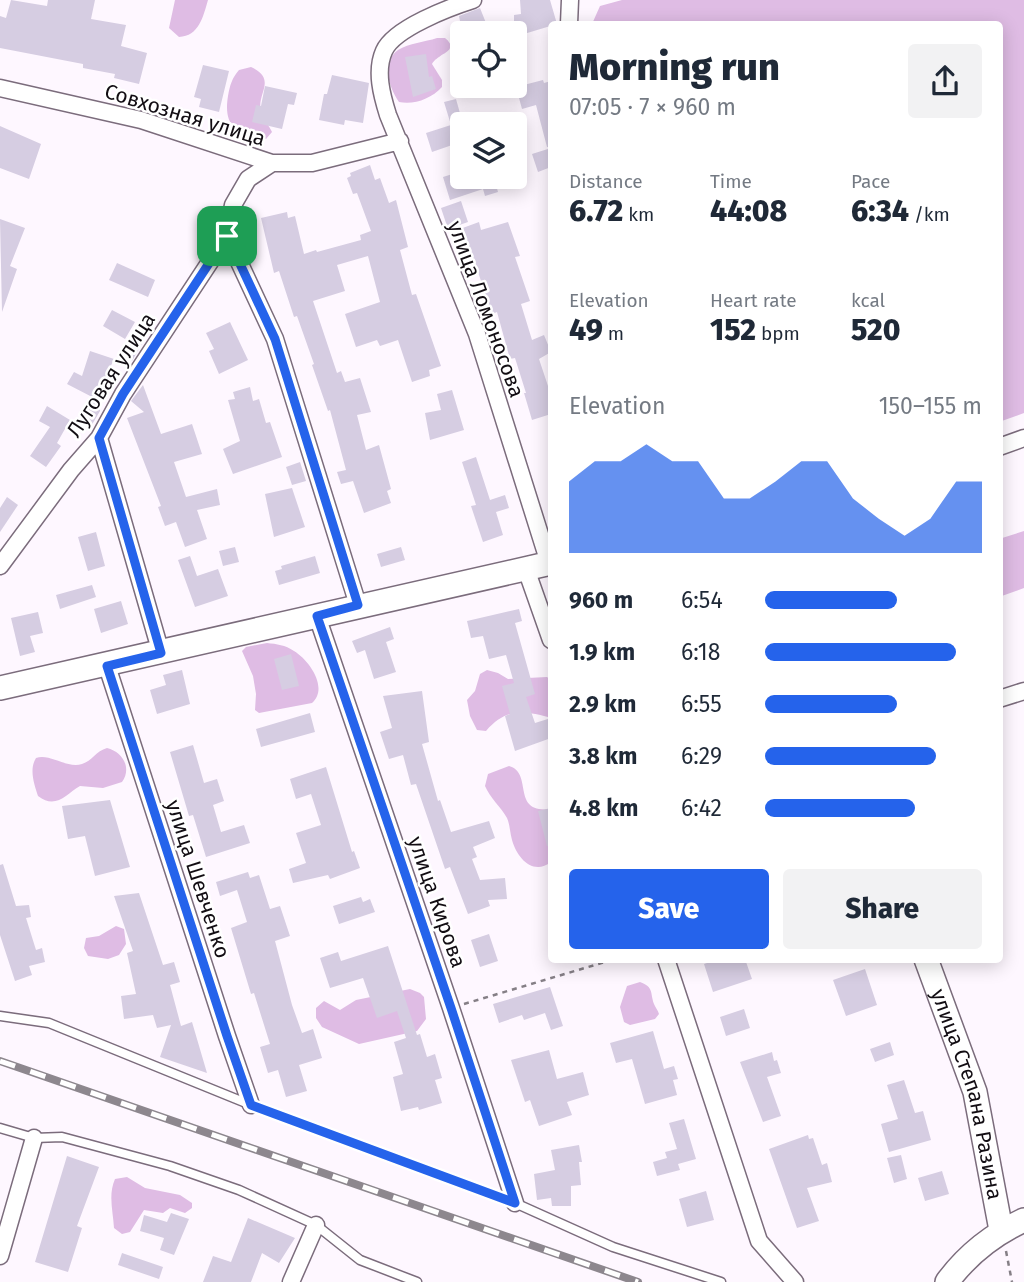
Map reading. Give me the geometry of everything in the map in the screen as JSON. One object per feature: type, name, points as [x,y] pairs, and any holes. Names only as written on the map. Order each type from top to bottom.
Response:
[{"type":"street","name":"улица Ломоносова","points":[[473,0],[447,8],[394,39],[384,50],[380,87],[388,115],[477,334],[548,557]]},
{"type":"street","points":[[569,21],[570,0]]},
{"type":"street","name":"Совхозная улица","points":[[0,88],[141,120],[272,163],[312,163],[400,141]]},
{"type":"street","points":[[272,163],[248,179],[233,205],[227,236],[275,339],[358,605]]},
{"type":"street","name":"Луговая улица","points":[[0,566],[71,470],[99,438],[123,394],[227,236]]},
{"type":"street","points":[[99,438],[161,653]]},
{"type":"street","points":[[1003,446],[1024,438]]},
{"type":"street","points":[[0,688],[107,666],[358,605],[548,564]]},
{"type":"street","points":[[526,569],[548,631]]},
{"type":"street","name":"улица Кирова","points":[[317,616],[515,1203]]},
{"type":"street","name":"улица Шевченко","points":[[107,666],[251,1105]]},
{"type":"street","points":[[1003,698],[1024,691]]},
{"type":"street","points":[[667,963],[759,1241],[795,1282]]},
{"type":"street","name":"улица Степана Разина","points":[[927,963],[975,1092],[1001,1230]]},
{"type":"street","points":[[0,1256],[34,1138]]},
{"type":"street","points":[[947,1282],[959,1266],[1001,1230],[1024,1220]]},
{"type":"street","points":[[291,1282],[316,1225]]},
{"type":"lane","points":[[0,1016],[49,1023],[251,1105],[515,1203],[613,1247],[721,1282]]},
{"type":"lane","points":[[0,1128],[34,1138],[62,1137],[170,1166],[239,1190],[316,1225],[360,1260],[417,1282]]},
{"type":"path","points":[[451,1008],[602,963]]},
{"type":"path","points":[[1001,1230],[1012,1282]]},
{"type":"shaded area","points":[[175,0],[208,0],[196,29],[186,36],[179,37],[169,28]]},
{"type":"shaded area","points":[[622,0],[1024,0],[1024,413],[1003,421],[1003,21],[593,21],[600,6]]},
{"type":"shaded area","points":[[437,38],[445,38],[450,44],[450,49],[432,64],[442,80],[442,87],[433,95],[410,103],[399,102],[388,75],[393,55],[407,46]]},
{"type":"shaded area","points":[[251,67],[259,72],[265,82],[260,105],[263,118],[272,132],[266,139],[240,131],[230,122],[228,115],[228,96],[233,79],[239,70]]},
{"type":"shaded area","points":[[1024,531],[1024,588],[1003,596],[1003,538]]},
{"type":"shaded area","points":[[267,643],[291,649],[311,667],[318,682],[317,697],[312,703],[259,713],[255,710],[253,676],[242,651],[246,647]]},
{"type":"shaded area","points":[[487,670],[508,679],[547,677],[548,717],[516,713],[501,718],[486,731],[477,730],[470,716],[467,700],[475,691],[480,674]]},
{"type":"shaded area","points":[[107,748],[118,753],[124,761],[126,771],[122,782],[103,788],[80,786],[56,801],[44,800],[38,796],[33,772],[36,758],[76,765],[85,763]]},
{"type":"shaded area","points":[[509,766],[516,770],[526,799],[538,809],[548,809],[548,864],[532,866],[522,859],[514,847],[507,818],[485,786],[488,774]]},
{"type":"shaded area","points":[[116,926],[124,929],[126,944],[119,955],[108,959],[88,956],[84,948],[86,938],[99,936]]},
{"type":"shaded area","points":[[640,982],[650,988],[659,1014],[655,1019],[630,1025],[624,1022],[620,1007],[627,986]]},
{"type":"shaded area","points":[[410,989],[424,997],[426,1019],[417,1031],[359,1044],[322,1027],[316,1018],[316,1008],[324,1001],[340,1010],[356,1000]]},
{"type":"shaded area","points":[[127,1177],[145,1188],[180,1195],[192,1203],[192,1208],[185,1213],[170,1208],[163,1213],[144,1210],[130,1232],[122,1234],[114,1228],[112,1191],[115,1179]]},
{"type":"building","points":[[11,0],[47,6],[48,0],[95,0],[91,19],[126,25],[121,46],[147,53],[139,84],[114,78],[115,74],[83,68],[83,64],[0,48],[0,16],[6,18]]},
{"type":"building","points":[[520,0],[550,0],[556,21],[548,21],[548,27],[527,33],[527,21],[514,21],[514,15],[521,14]]},
{"type":"building","points":[[480,8],[485,21],[460,21],[459,16]]},
{"type":"building","points":[[426,54],[429,77],[432,76],[436,89],[413,97],[405,57]]},
{"type":"building","points":[[203,65],[229,71],[219,112],[199,107],[201,99],[194,97]]},
{"type":"building","points":[[332,75],[369,83],[363,123],[345,120],[344,125],[319,120],[324,94],[327,94]]},
{"type":"building","points":[[543,80],[544,83],[548,82],[548,147],[536,105],[522,109],[519,98],[527,98],[527,84]]},
{"type":"building","points":[[265,86],[297,93],[294,105],[288,104],[282,129],[252,122],[256,105],[261,106]]},
{"type":"building","points":[[456,99],[460,112],[450,112],[450,122],[444,102]]},
{"type":"building","points":[[450,125],[450,146],[432,152],[426,133]]},
{"type":"building","points":[[0,126],[41,144],[29,179],[0,168]]},
{"type":"building","points":[[548,149],[548,168],[538,172],[532,154]]},
{"type":"building","points":[[370,165],[375,180],[380,178],[389,203],[396,200],[408,247],[400,250],[412,295],[416,294],[441,366],[429,370],[430,376],[412,382],[398,340],[380,346],[377,340],[356,347],[345,314],[380,302],[368,256],[337,265],[345,291],[313,301],[337,373],[341,371],[345,382],[360,378],[371,412],[357,415],[366,450],[379,445],[391,489],[387,491],[391,503],[364,513],[353,481],[341,484],[337,472],[346,470],[330,410],[328,411],[312,365],[314,364],[297,316],[294,317],[279,271],[274,273],[261,218],[287,212],[288,218],[295,216],[304,254],[361,240],[360,235],[371,231],[357,193],[353,194],[347,178],[351,176],[350,173]]},
{"type":"building","points":[[450,175],[450,189],[483,189],[450,200],[443,177]]},
{"type":"building","points":[[483,189],[497,189],[498,192],[485,196]]},
{"type":"building","points":[[461,201],[468,222],[448,229],[441,208]]},
{"type":"building","points":[[0,219],[25,228],[10,266],[17,269],[2,312]]},
{"type":"building","points":[[479,222],[481,230],[508,222],[520,256],[515,257],[530,301],[521,304],[532,340],[544,335],[548,345],[548,354],[539,359],[548,386],[548,415],[532,420],[515,358],[510,359],[497,312],[492,314],[460,229]]},
{"type":"building","points":[[117,263],[155,280],[148,297],[109,280]]},
{"type":"building","points":[[112,310],[135,322],[125,339],[103,326]]},
{"type":"building","points":[[230,322],[248,360],[219,374],[209,351],[214,349],[206,333]]},
{"type":"building","points":[[133,331],[145,338],[132,361],[120,355]]},
{"type":"building","points":[[90,351],[114,359],[96,399],[67,384],[74,372],[82,376]]},
{"type":"building","points":[[143,385],[161,434],[192,424],[202,454],[174,462],[186,497],[217,489],[220,505],[197,510],[207,539],[185,547],[176,522],[165,526],[158,507],[161,506],[127,418],[144,412],[131,401]]},
{"type":"building","points":[[250,387],[253,401],[259,399],[266,423],[270,422],[282,457],[233,474],[223,449],[240,441],[228,400],[235,399],[233,392]]},
{"type":"building","points":[[452,390],[464,430],[430,440],[425,413],[441,410],[437,394]]},
{"type":"building","points":[[90,400],[100,406],[100,411],[90,428],[78,421]]},
{"type":"building","points":[[47,406],[70,420],[57,443],[61,446],[46,467],[30,456],[50,427],[39,421]]},
{"type":"building","points":[[476,457],[490,500],[505,495],[509,508],[496,512],[503,535],[483,542],[471,506],[476,505],[462,462]]},
{"type":"building","points":[[300,462],[306,481],[292,485],[286,467]]},
{"type":"building","points":[[292,488],[305,527],[274,537],[265,494]]},
{"type":"building","points":[[7,497],[18,505],[0,532],[0,508]]},
{"type":"building","points":[[96,532],[105,566],[88,571],[78,537]]},
{"type":"building","points":[[235,547],[239,562],[223,566],[219,551]]},
{"type":"building","points":[[401,547],[405,560],[381,567],[377,554]]},
{"type":"building","points":[[190,556],[197,576],[218,569],[228,596],[195,607],[178,560]]},
{"type":"building","points":[[315,556],[320,573],[279,585],[275,571],[282,569],[281,566]]},
{"type":"building","points":[[92,585],[96,597],[60,609],[56,595]]},
{"type":"building","points":[[121,601],[128,624],[101,633],[94,609]]},
{"type":"building","points":[[519,609],[522,621],[515,623],[535,694],[526,697],[535,723],[548,719],[548,739],[515,751],[505,716],[510,714],[502,686],[514,683],[506,655],[489,659],[483,636],[471,638],[467,621]]},
{"type":"building","points":[[38,612],[43,633],[30,636],[35,652],[20,656],[11,618]]},
{"type":"building","points":[[390,627],[394,639],[386,642],[396,672],[374,679],[365,650],[357,653],[352,641]]},
{"type":"building","points":[[291,654],[299,686],[282,690],[274,659]]},
{"type":"building","points":[[182,670],[190,704],[157,714],[150,690],[166,685],[163,675]]},
{"type":"building","points":[[422,691],[429,742],[422,744],[438,801],[440,800],[451,832],[489,821],[495,838],[473,847],[477,857],[472,859],[480,880],[505,878],[507,899],[488,900],[490,906],[468,914],[450,867],[445,869],[416,784],[411,785],[403,755],[389,759],[380,732],[392,728],[383,696]]},
{"type":"building","points":[[310,713],[315,732],[261,747],[256,729]]},
{"type":"building","points":[[193,745],[204,783],[217,779],[224,801],[213,805],[221,832],[244,825],[250,843],[206,857],[193,815],[189,816],[170,752]]},
{"type":"building","points":[[326,767],[352,852],[354,851],[360,868],[330,879],[328,875],[293,883],[289,869],[306,863],[296,833],[321,825],[311,794],[296,799],[290,779]]},
{"type":"building","points":[[110,800],[130,867],[95,876],[85,836],[68,839],[62,806]]},
{"type":"building","points":[[548,809],[548,846],[547,846],[538,811]]},
{"type":"building","points":[[3,864],[16,906],[29,905],[31,917],[26,918],[36,950],[42,948],[45,962],[29,966],[32,975],[15,981],[0,935],[0,865]]},
{"type":"building","points":[[248,872],[250,878],[259,875],[270,909],[280,906],[290,936],[275,941],[292,1005],[302,1033],[313,1029],[322,1058],[299,1065],[307,1091],[286,1097],[278,1070],[268,1073],[260,1047],[270,1044],[231,928],[247,922],[237,890],[220,896],[216,882]]},
{"type":"building","points":[[139,893],[163,965],[174,962],[180,982],[170,985],[181,1026],[192,1022],[207,1073],[160,1057],[171,1025],[157,1028],[153,1015],[124,1019],[121,996],[136,994],[127,953],[133,951],[114,896]]},
{"type":"building","points":[[361,897],[363,902],[370,899],[375,912],[339,924],[333,906]]},
{"type":"building","points":[[489,934],[498,961],[480,967],[471,940]]},
{"type":"building","points":[[388,946],[417,1035],[420,1034],[427,1057],[435,1054],[442,1078],[435,1080],[442,1103],[419,1110],[418,1107],[401,1111],[393,1077],[403,1074],[394,1042],[406,1038],[397,1011],[377,1018],[363,978],[330,988],[320,958],[338,952],[341,961]]},
{"type":"building","points":[[746,963],[752,979],[713,992],[704,964]]},
{"type":"building","points":[[865,969],[877,1005],[846,1016],[833,980]]},
{"type":"building","points":[[550,987],[563,1026],[551,1030],[545,1013],[524,1020],[522,1015],[499,1023],[493,1004]]},
{"type":"building","points":[[744,1009],[750,1028],[726,1036],[720,1017]]},
{"type":"building","points":[[653,1031],[664,1069],[674,1066],[678,1079],[673,1080],[677,1095],[645,1104],[632,1059],[616,1063],[610,1043]]},
{"type":"building","points":[[890,1042],[894,1055],[875,1062],[870,1049]]},
{"type":"building","points":[[549,1050],[557,1079],[583,1072],[589,1095],[567,1102],[572,1115],[539,1126],[530,1100],[525,1102],[511,1060]]},
{"type":"building","points":[[772,1052],[781,1073],[767,1077],[781,1116],[763,1122],[740,1062]]},
{"type":"building","points":[[904,1080],[915,1113],[923,1111],[931,1140],[889,1152],[881,1124],[898,1119],[887,1085]]},
{"type":"building","points":[[684,1119],[696,1159],[678,1164],[680,1170],[657,1176],[653,1162],[667,1158],[665,1152],[677,1149],[669,1123]]},
{"type":"building","points":[[808,1135],[809,1139],[813,1138],[822,1165],[827,1163],[832,1182],[807,1188],[819,1221],[797,1228],[769,1149]]},
{"type":"building","points":[[579,1145],[582,1162],[579,1162],[581,1185],[571,1186],[571,1206],[552,1206],[551,1198],[537,1200],[534,1174],[555,1170],[551,1150]]},
{"type":"building","points":[[901,1155],[907,1179],[894,1183],[887,1158]]},
{"type":"building","points":[[67,1156],[99,1167],[77,1226],[82,1228],[68,1272],[35,1262]]},
{"type":"building","points":[[942,1171],[949,1194],[925,1201],[918,1178]]},
{"type":"building","points":[[706,1191],[714,1220],[687,1227],[679,1199]]},
{"type":"building","points":[[171,1213],[189,1219],[174,1255],[160,1250],[164,1238],[140,1231],[144,1215],[167,1222]]},
{"type":"building","points":[[248,1218],[295,1238],[279,1263],[262,1253],[251,1282],[203,1282],[213,1256],[231,1262]]},
{"type":"building","points":[[122,1253],[163,1267],[159,1279],[118,1265]]},
{"type":"railway","points":[[0,1061],[638,1282]]},
{"type":"route","points":[[227,236],[275,339],[358,605],[317,616],[515,1203],[251,1105],[107,666],[161,653],[99,438],[123,394],[227,236]]}]
